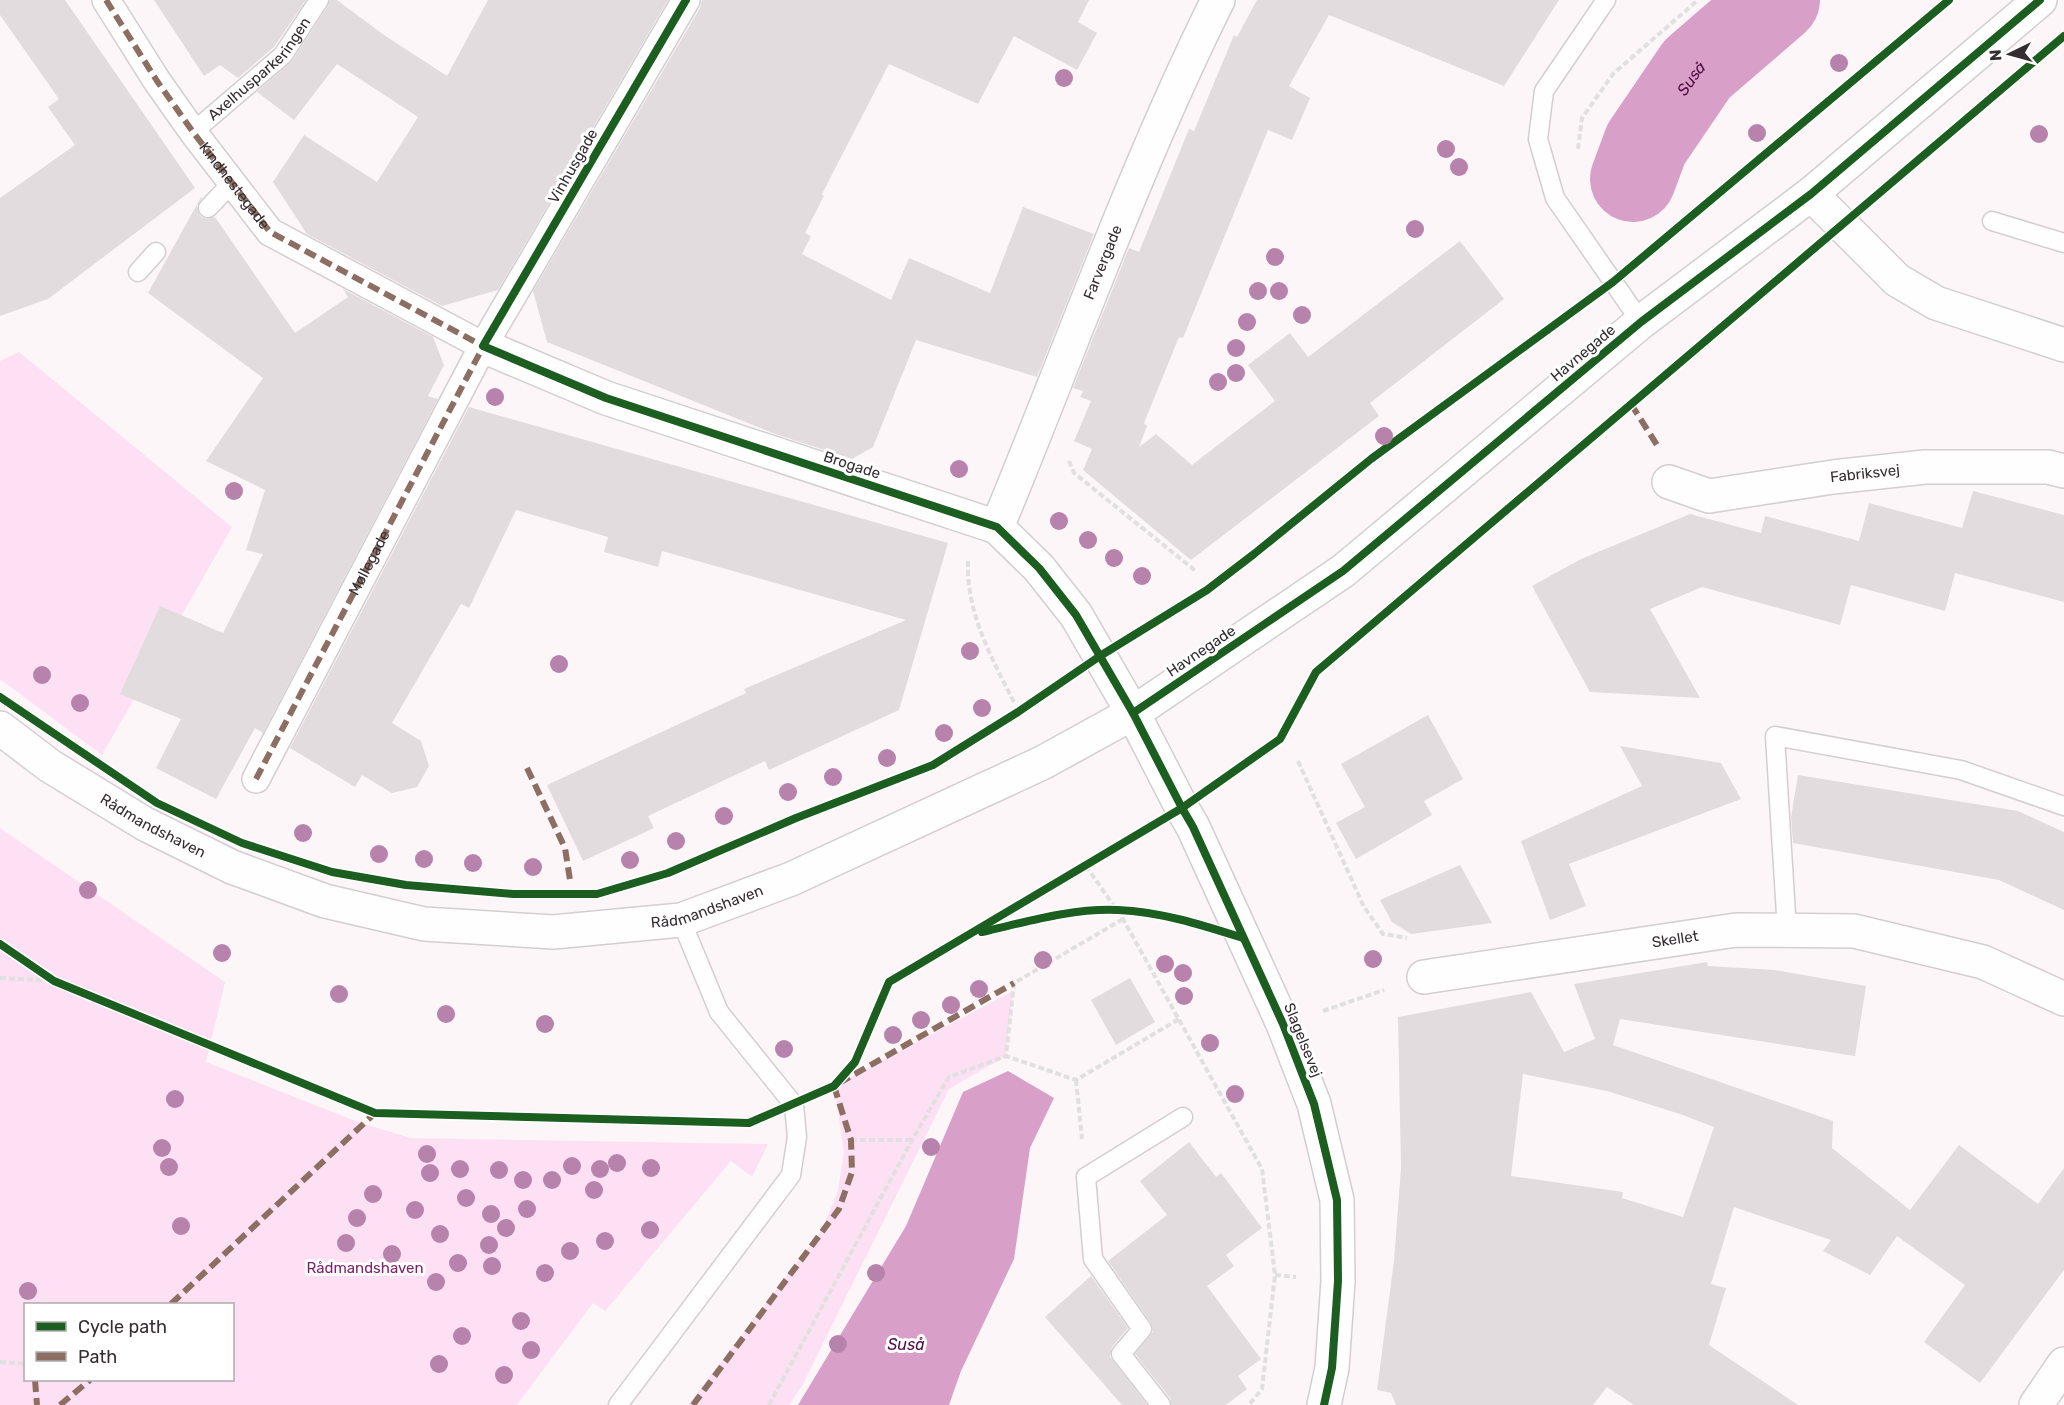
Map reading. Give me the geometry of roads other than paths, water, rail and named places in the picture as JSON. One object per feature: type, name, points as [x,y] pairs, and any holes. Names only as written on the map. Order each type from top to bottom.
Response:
[{"type":"street","name":"Kindhestegade","points":[[106,0],[157,81],[193,132],[270,232],[483,346]]},
{"type":"street","name":"Vinhusgade","points":[[483,346],[686,0]]},
{"type":"street","name":"Farvergade","points":[[997,527],[1147,156],[1193,50],[1218,0]]},
{"type":"street","name":"Havnegade","points":[[1133,713],[1343,571],[1641,322],[1811,194],[2040,0]]},
{"type":"street","points":[[1811,194],[1897,280],[1907,286],[1936,303],[2064,345]]},
{"type":"street","name":"Brogade","points":[[483,346],[606,398],[997,527],[1039,568],[1076,615],[1133,713]]},
{"type":"street","name":"Møllegade","points":[[256,779],[483,346]]},
{"type":"street","name":"Fabriksvej","points":[[1669,483],[1709,496],[1833,477],[1925,467],[2048,467],[2064,471]]},
{"type":"street","name":"Rådmandshaven","points":[[0,728],[50,766],[145,824],[232,867],[325,901],[424,924],[553,932],[681,920],[791,879],[1042,763],[1133,713]]},
{"type":"street","name":"Slagelsevej","points":[[1133,713],[1193,827],[1283,1024],[1314,1104],[1337,1200],[1338,1281],[1332,1368],[1324,1405]]},
{"type":"street","name":"Skellet","points":[[1427,976],[1736,930],[1854,931],[1983,962],[2064,999]]},
{"type":"street","points":[[2036,1405],[2064,1364]]},
{"type":"lane","name":"Axelhusparkeringen","points":[[193,132],[283,55],[319,0]]},
{"type":"lane","points":[[1606,0],[1544,92],[1538,139],[1554,198],[1641,322]]},
{"type":"lane","points":[[208,208],[232,183]]},
{"type":"lane","points":[[1992,221],[2064,243]]},
{"type":"lane","points":[[138,272],[156,252]]},
{"type":"lane","points":[[1787,931],[1774,736],[1961,770],[2064,806]]},
{"type":"lane","points":[[618,1405],[791,1175],[797,1137],[794,1105],[718,1011],[681,920]]},
{"type":"lane","points":[[1161,1405],[1121,1354],[1142,1329],[1093,1259],[1086,1178],[1183,1118]]},
{"type":"water","name":"Suså","points":[[1008,1071],[1054,1098],[1030,1148],[1014,1259],[961,1371],[949,1405],[798,1405],[906,1226],[963,1092]]},
{"type":"waterway","name":"Suså","points":[[1633,179],[1646,144],[1697,69],[1777,0]]}]
